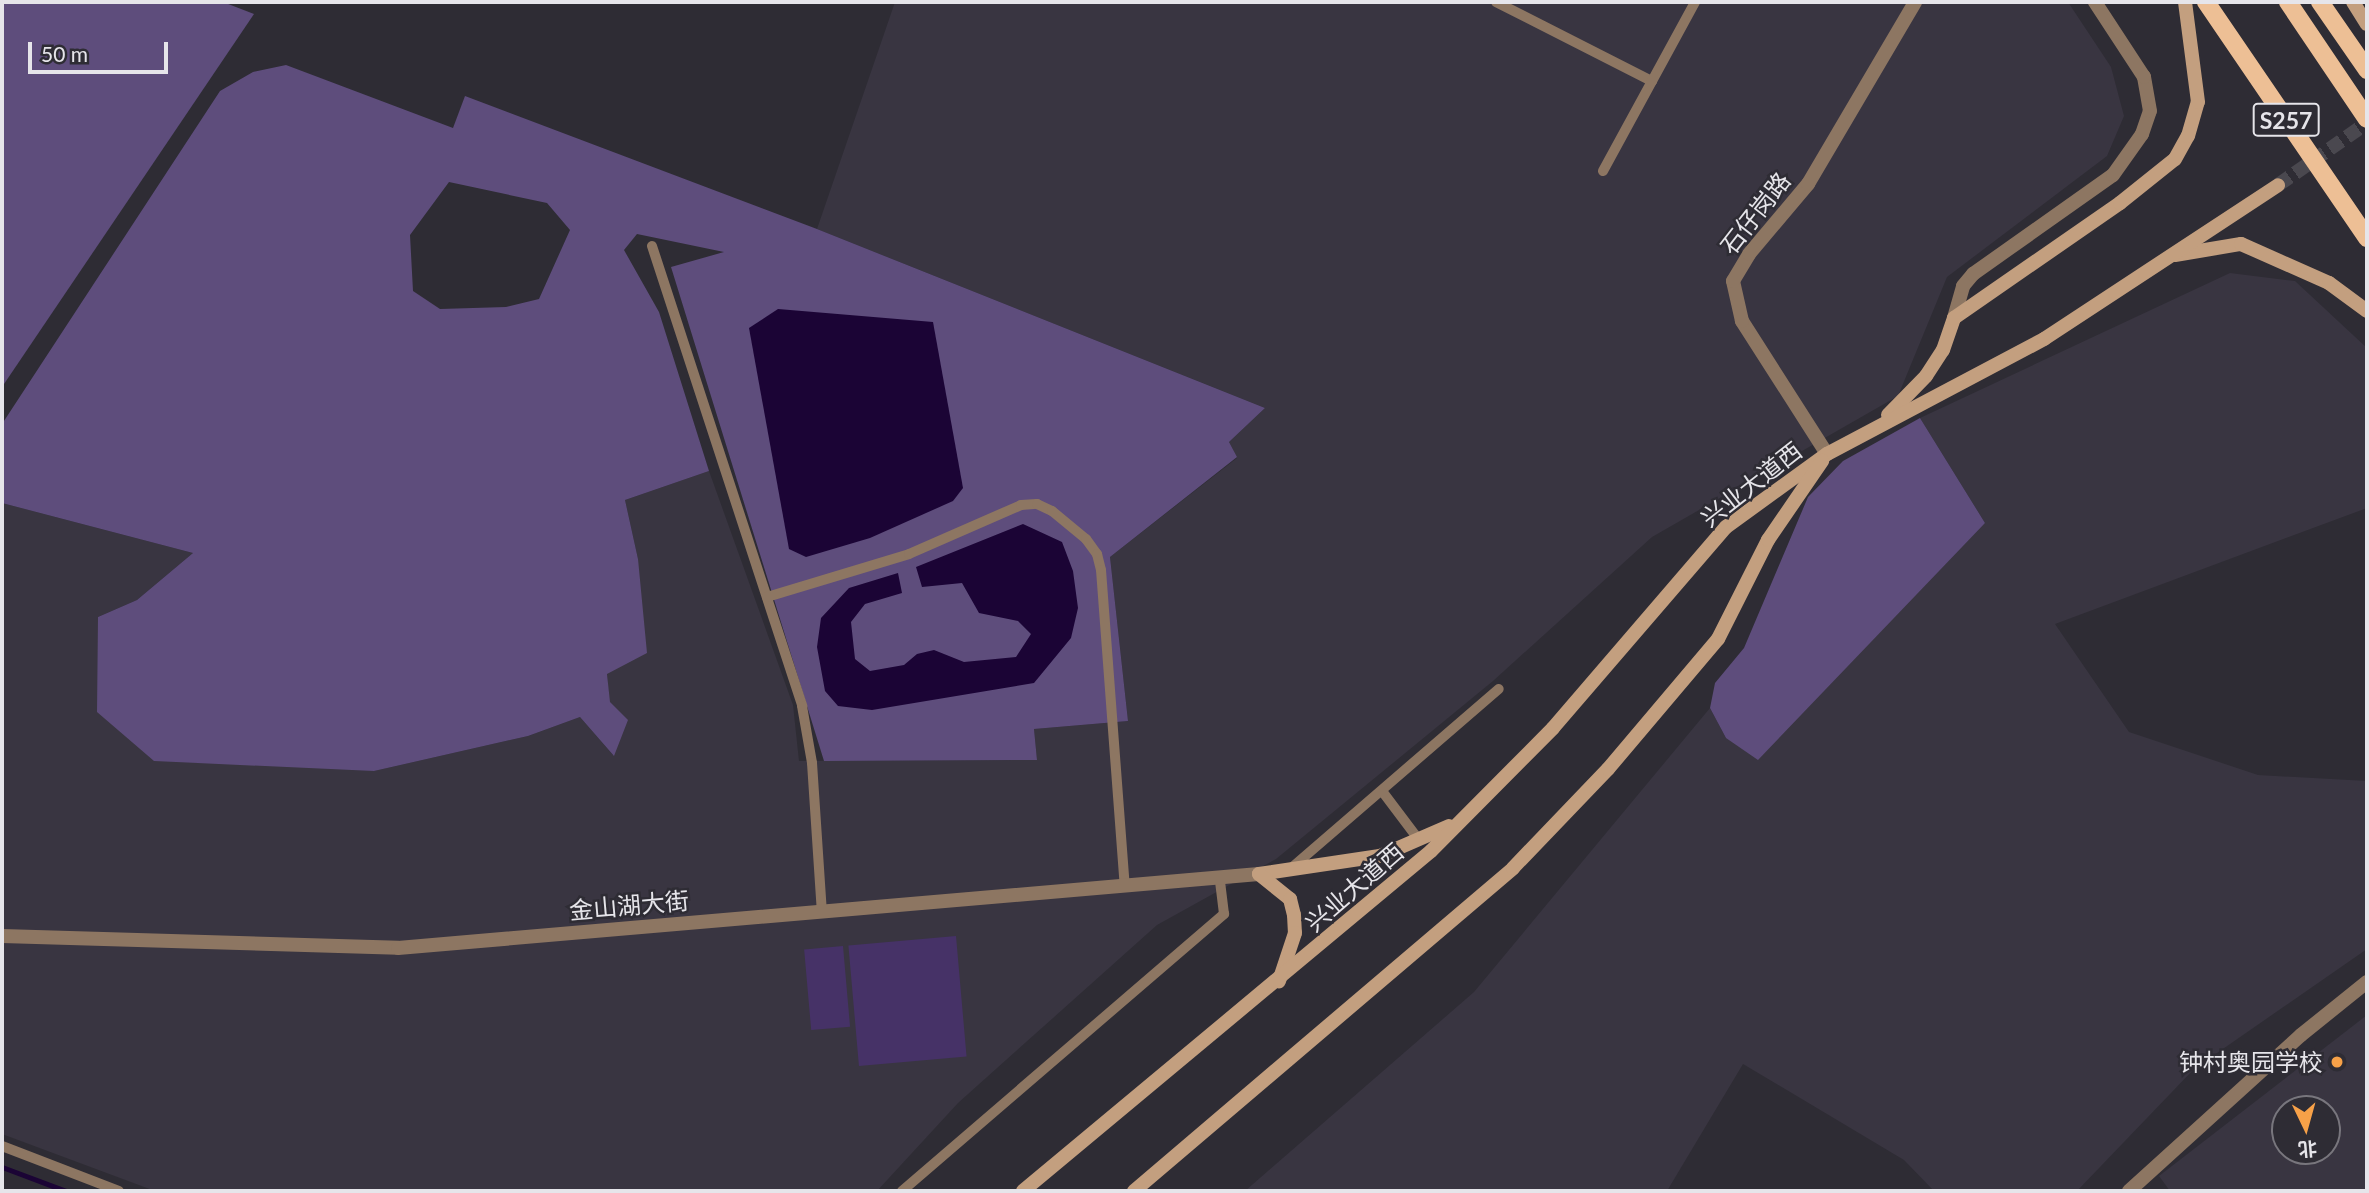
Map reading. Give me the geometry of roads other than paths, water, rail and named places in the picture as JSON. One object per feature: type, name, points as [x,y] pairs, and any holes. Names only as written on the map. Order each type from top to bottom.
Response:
[{"type":"main road","name":"S257","points":[[2206,2],[2367,238]]},
{"type":"main road","name":"S257","points":[[2288,2],[2367,119]]},
{"type":"main road","points":[[2320,2],[2367,70]]},
{"type":"street","name":"石仔岗路","points":[[1827,454],[1742,321],[1733,281],[1749,254],[1808,184],[1915,2]]},
{"type":"street","points":[[1879,424],[1926,376],[1943,351],[1963,286],[1973,274],[2113,175],[2142,134],[2150,111],[2144,77],[2095,2]]},
{"type":"street","points":[[1954,318],[2120,203],[2175,159],[2189,136],[2198,102],[2185,2]]},
{"type":"street","points":[[2353,2],[2367,24]]},
{"type":"street","points":[[1827,454],[2044,338],[2160,259],[2278,185]]},
{"type":"street","points":[[2160,259],[2215,245],[2241,244],[2329,283],[2367,311]]},
{"type":"street","name":"兴业大道西","points":[[1023,1191],[1386,891],[1481,802],[1553,728],[1726,527],[1827,454]]},
{"type":"street","name":"兴业大道西","points":[[1133,1191],[1513,868],[1593,786],[1718,639],[1768,540],[1827,454]]},
{"type":"street","points":[[1259,874],[1380,856],[1441,831],[1481,802]]},
{"type":"street","points":[[1259,874],[1290,899],[1294,915],[1294,933],[1279,981]]},
{"type":"street","name":"金山湖大街","points":[[2,936],[397,948],[1259,874]]},
{"type":"street","points":[[2129,1191],[2301,1035],[2367,982]]},
{"type":"lane","points":[[1496,2],[1653,81]]},
{"type":"lane","points":[[1603,171],[1695,2]]},
{"type":"lane","points":[[652,246],[802,706],[811,763],[822,912]]},
{"type":"lane","points":[[767,597],[909,554],[1021,505],[1037,504],[1052,511],[1086,538],[1097,554],[1101,570],[1125,886]]},
{"type":"lane","points":[[1289,870],[1499,689]]},
{"type":"lane","points":[[1382,791],[1419,840]]},
{"type":"lane","points":[[902,1191],[1224,914],[1220,879]]},
{"type":"lane","points":[[2,1146],[119,1191]]},
{"type":"waterway","points":[[2,1167],[66,1191]]},
{"type":"tunnel","points":[[2278,185],[2367,123]]},
{"type":"place","name":"钟村奥园学校","points":[[2337,1062]]}]
